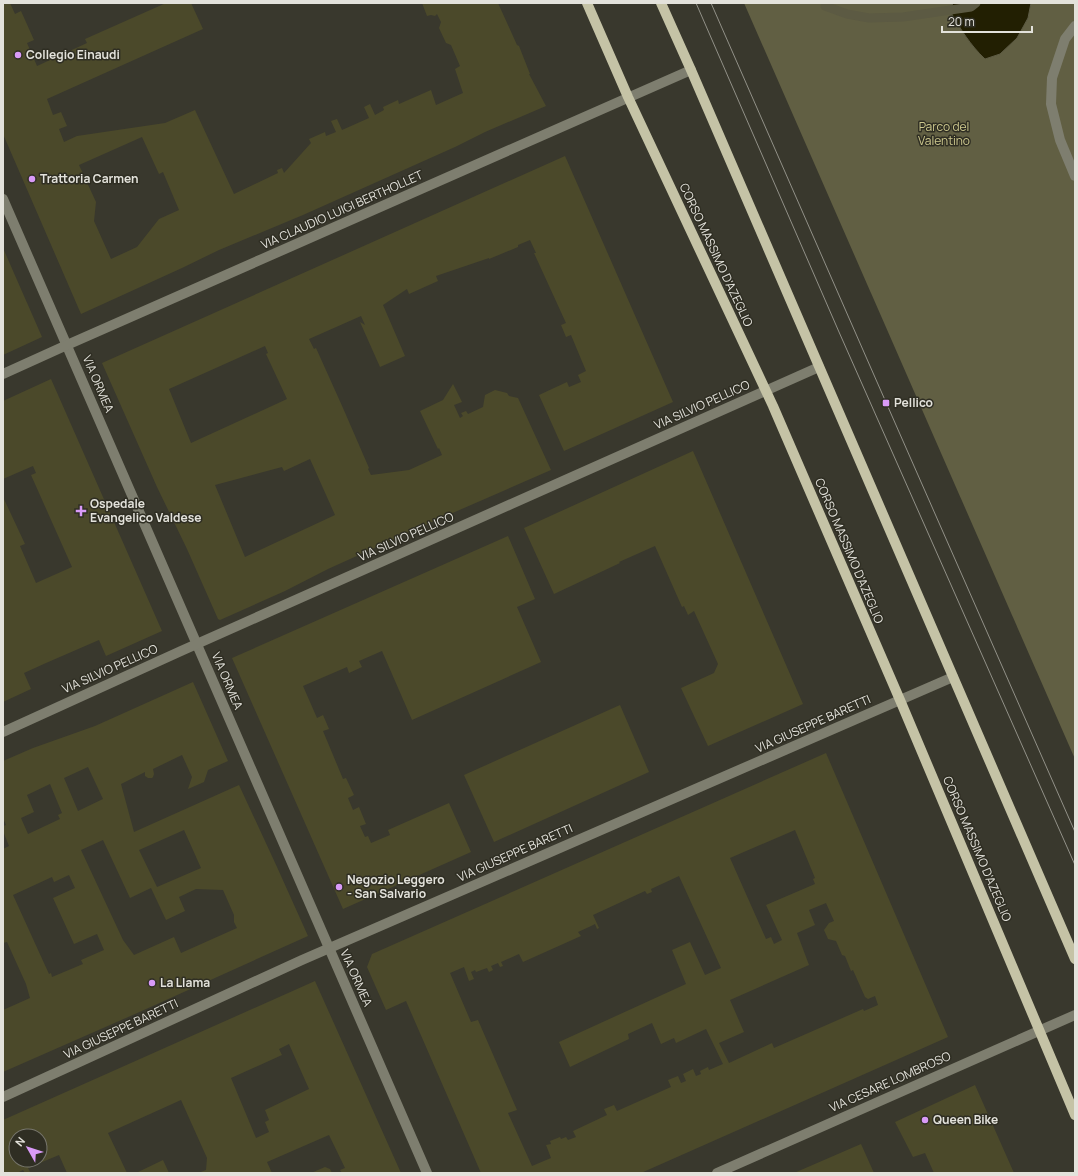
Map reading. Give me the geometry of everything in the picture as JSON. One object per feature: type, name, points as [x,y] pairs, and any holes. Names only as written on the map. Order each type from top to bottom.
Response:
[{"type":"main road","name":"CORSO MASSIMO D'AZEGLIO","points":[[588,3],[628,97],[766,391],[900,700],[1075,1115]]},
{"type":"main road","points":[[661,3],[1075,959]]},
{"type":"street","points":[[1075,26],[1065,39],[1052,78],[1051,104],[1060,140],[1075,176]]},
{"type":"street","name":"VIA CLAUDIO LUIGI BERTHOLLET","points":[[3,374],[691,70]]},
{"type":"street","name":"VIA ORMEA","points":[[3,200],[427,1173]]},
{"type":"street","name":"VIA SILVIO PELLICO","points":[[3,732],[819,367]]},
{"type":"street","name":"VIA GIUSEPPE BARETTI","points":[[3,1097],[329,948],[953,677]]},
{"type":"street","name":"VIA CESARE LOMBROSO","points":[[717,1173],[1075,1015]]},
{"type":"green space","name":"Parco del Valentino","points":[[744,3],[1075,3],[1075,759]]},
{"type":"shaded area","points":[[953,3],[1031,3],[1028,18],[1017,38],[1000,54],[985,59],[970,42],[950,11]]},
{"type":"building","points":[[3,3],[10,3],[15,14],[21,11],[34,40],[27,43],[37,66],[87,43],[85,39],[166,3],[191,3],[203,29],[47,99],[53,115],[61,112],[67,126],[59,129],[64,142],[77,136],[165,123],[195,110],[234,194],[278,173],[277,170],[282,168],[284,173],[311,143],[309,139],[325,132],[326,136],[336,132],[331,121],[337,119],[342,130],[369,118],[364,107],[370,104],[375,115],[384,110],[383,107],[398,100],[399,104],[431,90],[436,105],[463,93],[455,69],[460,66],[451,45],[446,43],[439,28],[441,22],[437,14],[435,16],[427,16],[422,3],[498,3],[517,45],[519,46],[529,74],[546,106],[485,132],[303,215],[219,250],[81,314],[3,134]],"holes":[[[142,137],[159,174],[163,172],[179,210],[159,219],[137,247],[111,259],[94,221],[96,202],[79,165]]]},
{"type":"building","points":[[565,156],[673,402],[564,451],[539,395],[567,382],[569,387],[581,382],[578,375],[586,371],[571,335],[566,337],[561,325],[566,323],[534,253],[536,253],[530,240],[518,245],[518,247],[489,259],[436,276],[438,281],[409,294],[407,289],[383,305],[405,356],[380,367],[360,322],[365,325],[361,316],[309,339],[314,349],[316,348],[371,475],[409,470],[442,455],[420,411],[443,400],[453,384],[462,402],[454,405],[460,418],[463,416],[461,413],[466,411],[468,414],[483,407],[485,395],[495,390],[518,398],[551,470],[328,569],[285,591],[220,620],[218,619],[187,549],[157,487],[102,363]],"holes":[[[265,346],[268,353],[266,354],[287,399],[191,443],[169,389]],[[310,459],[335,515],[245,557],[215,485],[282,467],[284,471]]]},
{"type":"building","points":[[3,248],[42,337],[3,355]]},
{"type":"building","name":"Ospedale Evangelico Valdese","points":[[51,379],[162,631],[106,656],[99,640],[46,663],[24,673],[31,689],[3,702],[3,497],[25,544],[20,546],[36,583],[72,567],[31,475],[36,473],[33,466],[3,479],[3,401]]},
{"type":"building","points":[[693,451],[803,704],[708,746],[681,688],[714,673],[718,664],[694,611],[688,615],[684,606],[682,607],[655,546],[554,594],[524,528]]},
{"type":"building","points":[[508,536],[535,599],[517,607],[541,662],[412,720],[382,651],[359,661],[362,667],[349,673],[347,667],[303,686],[317,718],[323,715],[329,729],[323,731],[343,779],[346,778],[354,795],[348,798],[353,810],[359,807],[366,824],[360,826],[365,837],[368,836],[371,843],[390,835],[388,830],[449,803],[471,852],[343,909],[232,658]]},
{"type":"building","points":[[193,682],[228,761],[208,770],[204,782],[188,789],[192,777],[182,755],[153,769],[154,774],[152,778],[145,776],[145,772],[121,784],[134,832],[239,785],[308,936],[3,1072],[3,1010],[30,998],[26,984],[7,942],[3,943],[3,849],[9,846],[3,831],[3,826],[6,825],[3,818],[3,761],[33,748],[95,726]],"holes":[[[88,767],[103,799],[78,811],[64,778]],[[50,784],[62,813],[58,815],[60,819],[28,834],[21,818],[34,812],[27,795]],[[184,830],[201,868],[157,887],[139,850]],[[103,840],[130,898],[151,888],[166,920],[185,911],[179,897],[196,889],[223,890],[234,915],[234,922],[237,928],[181,953],[174,937],[134,955],[123,940],[81,850]],[[69,875],[75,888],[53,898],[74,944],[97,934],[104,950],[81,960],[83,964],[52,977],[51,973],[49,974],[13,895],[52,877],[54,882]]]},
{"type":"building","points":[[620,705],[649,772],[494,842],[464,775]]},
{"type":"building","points":[[826,753],[948,1037],[641,1173],[481,1173],[406,1001],[386,1010],[367,967],[372,954]],"holes":[[[795,830],[815,878],[813,879],[815,884],[766,905],[782,940],[774,944],[771,937],[766,939],[730,858]],[[679,876],[721,968],[705,975],[690,942],[672,950],[686,984],[559,1042],[570,1067],[629,1039],[628,1034],[652,1023],[661,1044],[674,1038],[676,1043],[706,1029],[723,1064],[709,1070],[708,1067],[700,1071],[701,1074],[696,1076],[693,1069],[683,1074],[686,1081],[681,1083],[678,1076],[668,1080],[671,1087],[617,1111],[614,1105],[604,1109],[607,1115],[573,1131],[576,1137],[568,1140],[566,1137],[561,1139],[560,1137],[550,1141],[551,1144],[546,1145],[551,1158],[532,1166],[508,1113],[517,1110],[478,1020],[471,1022],[450,973],[464,967],[469,981],[474,979],[471,972],[475,970],[476,972],[487,968],[489,972],[493,970],[491,966],[498,963],[500,967],[503,966],[501,962],[519,954],[523,962],[581,936],[578,932],[595,924],[597,929],[599,928],[593,915],[645,891],[647,894],[652,892],[651,889]],[[826,903],[834,921],[829,923],[824,930],[828,939],[836,941],[842,955],[845,956],[851,971],[853,970],[865,997],[868,999],[875,996],[878,1005],[864,1011],[863,1009],[774,1048],[772,1043],[729,1063],[719,1043],[744,1032],[730,1000],[809,965],[797,933],[815,925],[809,910]]]},
{"type":"building","points":[[315,981],[401,1173],[342,1173],[340,1170],[345,1168],[329,1135],[267,1162],[272,1173],[198,1173],[206,1170],[207,1158],[181,1100],[108,1133],[127,1173],[67,1173],[59,1155],[48,1160],[48,1128],[8,1128],[8,1168],[28,1168],[30,1172],[25,1173],[23,1170],[17,1173],[3,1173],[3,1120]],"holes":[[[289,1044],[309,1089],[265,1110],[269,1120],[265,1122],[269,1132],[256,1138],[231,1078],[282,1055],[279,1049]]]},
{"type":"building","points":[[975,1085],[1014,1173],[934,1173],[925,1153],[913,1157],[895,1122]]},
{"type":"building","points":[[861,1144],[874,1173],[794,1173]]},
{"type":"building","points":[[163,1160],[169,1173],[136,1173]]},
{"type":"building","points":[[325,1167],[330,1169],[332,1173],[311,1173]]},
{"type":"waterway","points":[[825,6],[847,14],[869,18],[903,17],[971,7],[976,3]]},
{"type":"tram line","points":[[696,3],[839,332],[1075,865]]},
{"type":"tram line","points":[[711,3],[1075,832]]},
{"type":"place","name":"Collegio Einaudi","points":[[18,55]]},
{"type":"place","name":"Trattoria Carmen","points":[[32,179]]},
{"type":"place","name":"Pellico","points":[[886,403]]},
{"type":"place","name":"Ospedale Evangelico Valdese","points":[[81,511]]},
{"type":"place","name":"Negozio Leggero - San Salvario","points":[[339,887]]},
{"type":"place","name":"La Llama","points":[[152,983]]},
{"type":"place","name":"Queen Bike","points":[[925,1120]]}]
